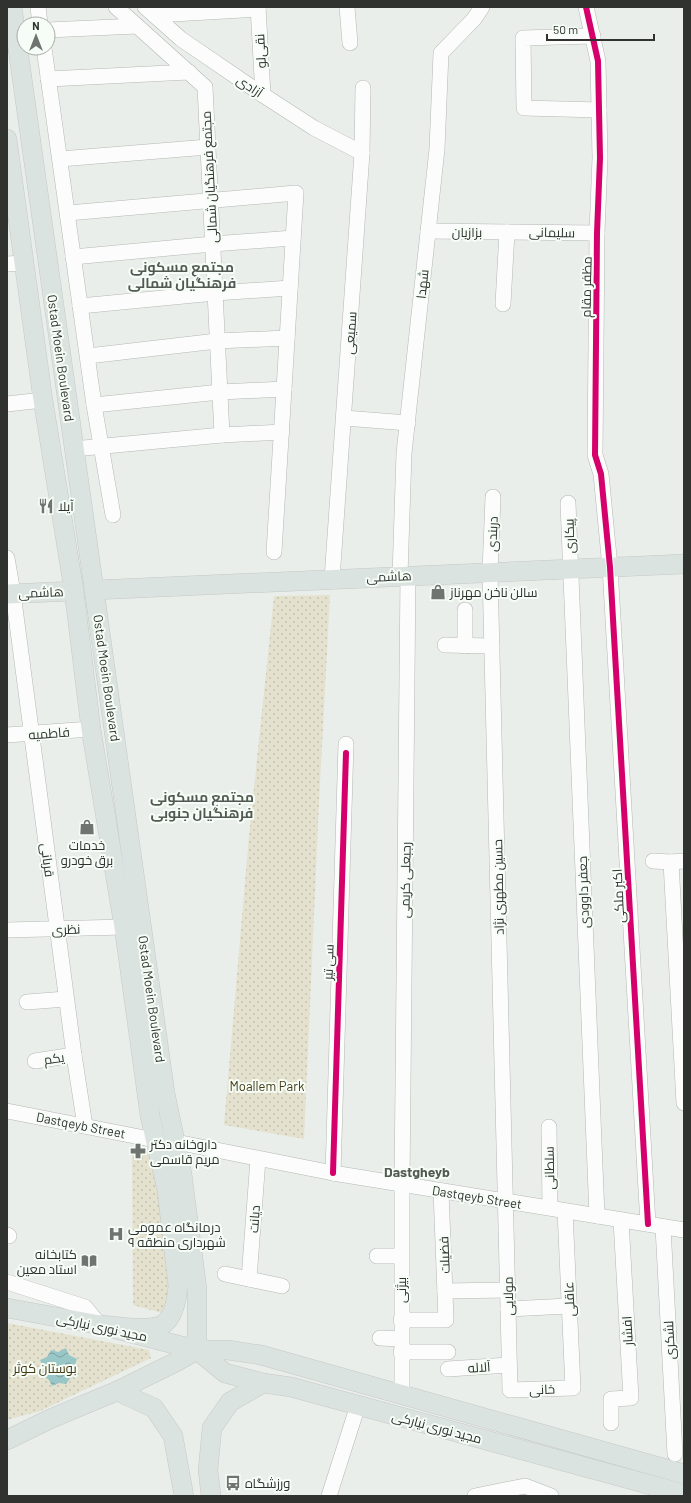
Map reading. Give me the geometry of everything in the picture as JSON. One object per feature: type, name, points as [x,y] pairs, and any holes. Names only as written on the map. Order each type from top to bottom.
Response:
[{"type":"main road","name":"Ostad Moein Boulevard","points":[[12,7],[13,57],[94,590],[165,1093],[182,1174],[197,1289],[197,1350]]},
{"type":"main road","name":"Ostad Moein Boulevard","points":[[7,139],[16,263],[43,400],[74,591],[91,729],[124,927],[149,1109],[167,1190],[178,1286],[176,1300],[168,1319],[162,1324],[143,1328],[100,1325]]},
{"type":"main road","name":"هاشمی","points":[[94,590],[684,564]]},
{"type":"main road","name":"هاشمی","points":[[10,594],[74,591]]},
{"type":"main road","name":"مجید نوری نیارکی","points":[[7,1308],[100,1325],[197,1350],[228,1350],[261,1356],[684,1474]]},
{"type":"main road","name":"مجید نوری نیارکی","points":[[197,1350],[225,1373],[263,1383],[292,1387],[684,1494]]},
{"type":"main road","points":[[7,1440],[50,1419],[117,1391],[197,1350]]},
{"type":"main road","points":[[211,1496],[208,1470],[212,1428],[230,1402],[263,1383]]},
{"type":"main road","points":[[117,1391],[154,1408],[173,1436],[184,1496]]},
{"type":"main road","points":[[7,1430],[50,1419]]},
{"type":"main road","points":[[180,1473],[198,1469],[208,1470]]},
{"type":"street","name":"مجتمع فرهنگیان شمالی","points":[[116,7],[205,87],[222,436]]},
{"type":"street","points":[[347,7],[350,43]]},
{"type":"street","name":"شهدا","points":[[404,576],[404,453],[437,149],[441,53],[474,19],[482,7]]},
{"type":"street","name":"مظفر مقام","points":[[586,7],[598,60],[600,158],[597,233],[595,456],[601,474],[610,567]]},
{"type":"street","points":[[150,11],[258,8]]},
{"type":"street","name":"نقی‌لو","points":[[258,8],[263,95]]},
{"type":"street","name":"آزادی","points":[[150,11],[181,39],[263,95],[314,128],[362,153]]},
{"type":"street","points":[[56,30],[138,26]]},
{"type":"street","points":[[593,36],[523,38],[524,108],[599,110]]},
{"type":"street","points":[[45,56],[68,213],[72,257],[88,356],[100,447],[113,515]]},
{"type":"street","points":[[48,79],[189,72]]},
{"type":"street","name":"سمیعی","points":[[332,579],[362,153],[363,88]]},
{"type":"street","points":[[60,160],[208,147]]},
{"type":"street","points":[[68,213],[296,193],[274,552]]},
{"type":"street","name":"بزازیان","points":[[428,231],[507,232]]},
{"type":"street","points":[[503,304],[507,232]]},
{"type":"street","name":"سلیمانی","points":[[507,232],[597,233]]},
{"type":"street","points":[[72,257],[293,238]]},
{"type":"street","points":[[80,306],[215,293],[290,288]]},
{"type":"street","points":[[88,356],[217,341],[287,338]]},
{"type":"street","points":[[94,405],[220,392],[284,389]]},
{"type":"street","points":[[7,404],[43,400]]},
{"type":"street","points":[[344,418],[408,423]]},
{"type":"street","points":[[73,449],[282,432]]},
{"type":"street","name":"دربندی","points":[[490,572],[493,497]]},
{"type":"street","name":"پیکاری","points":[[568,503],[570,569]]},
{"type":"street","name":"قربانی","points":[[7,558],[10,594],[32,735],[66,999],[85,1126]]},
{"type":"street","name":"اکبر ملکی","points":[[610,567],[648,1224]]},
{"type":"street","name":"جعفر داوودی","points":[[570,569],[597,1216]]},
{"type":"street","name":"حسین مطهری نژاد","points":[[490,572],[506,1201]]},
{"type":"street","name":"رجبعلی کریمی","points":[[402,1185],[404,576]]},
{"type":"street","points":[[464,610],[465,646]]},
{"type":"street","points":[[445,645],[492,646]]},
{"type":"street","name":"فاطمیه","points":[[7,735],[32,735],[91,729]]},
{"type":"street","name":"سی تیر","points":[[333,1173],[346,744]]},
{"type":"street","points":[[653,861],[678,862],[684,1103]]},
{"type":"street","name":"نظری","points":[[7,930],[57,930],[124,927]]},
{"type":"street","points":[[27,1002],[66,999]]},
{"type":"street","name":"یکم","points":[[35,1061],[74,1055]]},
{"type":"street","name":"Dastqeyb Street","points":[[7,1111],[155,1140]]},
{"type":"street","name":"سلطانی","points":[[548,1127],[550,1208]]},
{"type":"street","name":"Dastqeyb Street","points":[[176,1142],[258,1159],[402,1185],[684,1230]]},
{"type":"street","name":"دیانت","points":[[249,1279],[258,1159]]},
{"type":"street","name":"بیژنی","points":[[402,1185],[402,1395]]},
{"type":"street","name":"فضیلت","points":[[401,1320],[446,1320],[441,1191]]},
{"type":"street","name":"مولایی","points":[[506,1201],[510,1390]]},
{"type":"street","name":"عاقلی","points":[[565,1211],[573,1388]]},
{"type":"street","name":"افشار","points":[[611,1423],[611,1399],[631,1398],[621,1220]]},
{"type":"street","name":"لشکری","points":[[663,1226],[675,1454]]},
{"type":"street","points":[[377,1256],[401,1256]]},
{"type":"street","points":[[225,1274],[282,1286]]},
{"type":"street","points":[[7,1282],[85,1307],[100,1325]]},
{"type":"street","points":[[445,1291],[508,1290]]},
{"type":"street","points":[[508,1310],[569,1306]]},
{"type":"street","points":[[380,1338],[401,1346],[448,1352]]},
{"type":"street","name":"آلاله","points":[[448,1369],[509,1365]]},
{"type":"street","name":"خانی","points":[[510,1390],[573,1388]]},
{"type":"street","points":[[329,1496],[358,1405]]},
{"type":"street","points":[[475,1496],[525,1486],[551,1496]]},
{"type":"green space","name":"Moallem Park","points":[[330,595],[304,1139],[224,1125],[249,836],[274,596]]},
{"type":"green space","points":[[132,1148],[152,1152],[172,1299],[162,1313],[133,1305]]},
{"type":"green space","name":"بوستان کوثر","points":[[7,1323],[149,1350],[151,1358],[40,1411],[7,1420]]},
{"type":"water","points":[[66,1348],[69,1355],[77,1359],[74,1367],[78,1375],[71,1377],[66,1384],[59,1383],[52,1386],[49,1380],[42,1375],[43,1366],[40,1360],[47,1357],[51,1350],[58,1352]]},
{"type":"cycle path","points":[[586,7],[598,61],[600,158],[597,233],[595,455],[601,474],[610,567],[648,1224]]},
{"type":"cycle path","points":[[333,1173],[346,753]]},
{"type":"place","name":"آیلا","points":[[46,506]]},
{"type":"place","name":"سالن ناخن مهرناز","points":[[438,592]]},
{"type":"place","name":"خدمات برق خودرو","points":[[87,827]]},
{"type":"place","name":"داروخانه دکتر مریم قاسمی","points":[[138,1151]]},
{"type":"place","name":"درمانگاه عمومی شهرداری منطقه ۹","points":[[116,1234]]},
{"type":"place","name":"کتابخانه استاد معین","points":[[89,1261]]},
{"type":"place","name":"ورزشگاه","points":[[233,1483]]},
{"type":"district","name":"مجتمع مسکونی فرهنگیان شمالی","points":[[182,274]]},
{"type":"district","name":"مجتمع مسکونی فرهنگیان جنوبی","points":[[202,804]]},
{"type":"district","name":"Dastgheyb","points":[[417,1171]]}]
